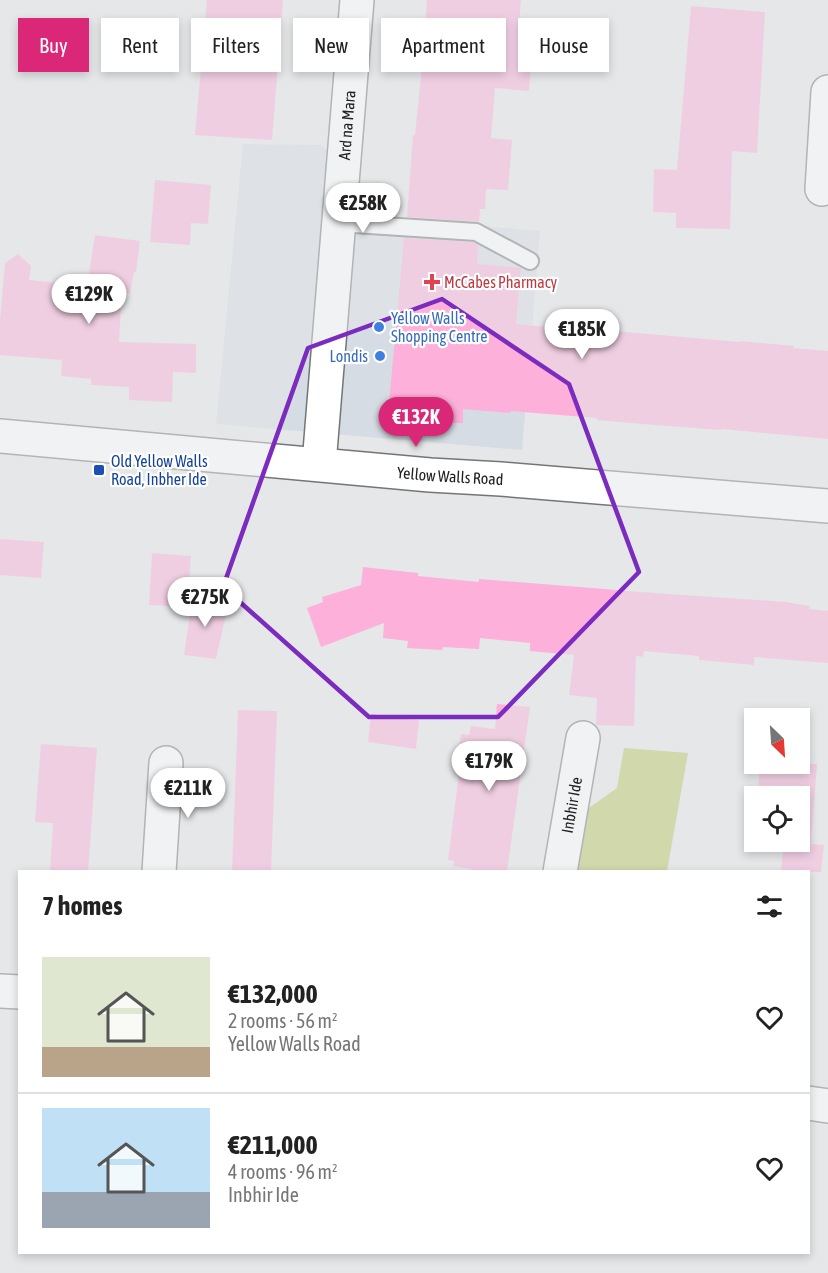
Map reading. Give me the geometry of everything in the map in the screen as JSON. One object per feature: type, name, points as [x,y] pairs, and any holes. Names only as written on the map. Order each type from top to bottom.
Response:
[{"type":"street","name":"Ard na Mara","points":[[319,464],[357,0]]},
{"type":"street","points":[[822,189],[828,92]]},
{"type":"street","name":"Yellow Walls Road","points":[[0,436],[430,475],[828,506]]},
{"type":"street","name":"Inbhir Ide","points":[[560,870],[583,738]]},
{"type":"street","points":[[159,870],[166,764]]},
{"type":"street","points":[[0,991],[18,992]]},
{"type":"street","points":[[810,1103],[828,1106]]},
{"type":"lane","points":[[339,223],[476,232],[530,261]]},
{"type":"highlighted area","points":[[442,299],[569,384],[639,572],[498,717],[369,717],[223,587],[308,348]]},
{"type":"shaded area","name":"Yellow Walls Shopping Centre","points":[[243,144],[322,145],[381,217],[540,231],[522,450],[216,424]]},
{"type":"green space","points":[[624,748],[688,753],[667,870],[575,870],[586,810],[617,788]]},
{"type":"building","points":[[207,0],[283,0],[281,25],[281,18],[205,18]]},
{"type":"building","points":[[427,0],[521,0],[518,18],[518,72],[530,72],[529,91],[495,88],[491,138],[512,140],[508,190],[486,189],[485,209],[480,209],[479,222],[407,217],[413,135],[415,135],[421,72],[506,72],[506,18],[426,18]]},
{"type":"building","points":[[691,6],[765,12],[757,153],[732,151],[730,229],[676,228],[676,213],[653,212],[654,169],[677,170]]},
{"type":"building","points":[[201,72],[277,72],[272,140],[195,135]]},
{"type":"building","points":[[155,180],[211,185],[208,224],[191,223],[190,245],[150,242]]},
{"type":"building","points":[[95,235],[140,241],[136,272],[134,272],[130,293],[122,292],[119,342],[196,344],[196,373],[173,372],[172,402],[129,400],[129,387],[91,385],[91,379],[61,376],[62,360],[0,355],[0,320],[5,263],[18,254],[31,266],[29,280],[87,286]]},
{"type":"building","points":[[404,238],[473,242],[478,245],[477,264],[521,268],[516,324],[740,341],[828,351],[828,439],[597,420],[597,418],[463,409],[463,423],[437,423],[438,409],[389,404]]},
{"type":"building","points":[[0,539],[44,542],[41,578],[0,575]]},
{"type":"building","points":[[152,553],[191,556],[187,607],[149,605]]},
{"type":"building","points":[[363,567],[418,573],[418,576],[479,582],[479,579],[786,602],[810,606],[809,609],[828,611],[828,663],[754,657],[754,665],[699,660],[699,656],[644,651],[643,657],[636,656],[634,726],[596,725],[597,698],[569,695],[574,655],[530,651],[530,643],[480,638],[479,649],[407,648],[408,641],[383,638],[384,623],[321,647],[307,608],[323,602],[322,597],[361,585]]},
{"type":"building","points":[[192,599],[229,602],[216,659],[184,655]]},
{"type":"building","points":[[497,704],[530,707],[507,870],[471,870],[453,866],[454,861],[448,860],[461,758],[458,757],[461,734],[469,735],[471,726],[495,729]]},
{"type":"building","points":[[238,710],[277,711],[271,870],[232,870]]},
{"type":"building","points":[[371,714],[419,720],[416,749],[368,742]]},
{"type":"building","points":[[41,744],[97,748],[88,870],[50,870],[53,823],[35,822]]},
{"type":"building","points":[[810,764],[817,764],[811,844],[824,845],[821,872],[781,870],[783,852],[810,852],[810,786],[758,786],[759,774],[810,774]]},
{"type":"place","name":"McCabes Pharmacy","points":[[432,282]]},
{"type":"place","name":"Yellow Walls Shopping Centre","points":[[379,327]]},
{"type":"place","name":"Londis","points":[[380,356]]},
{"type":"place","name":"Old Yellow Walls Road, Inbher Ide","points":[[99,470]]}]
